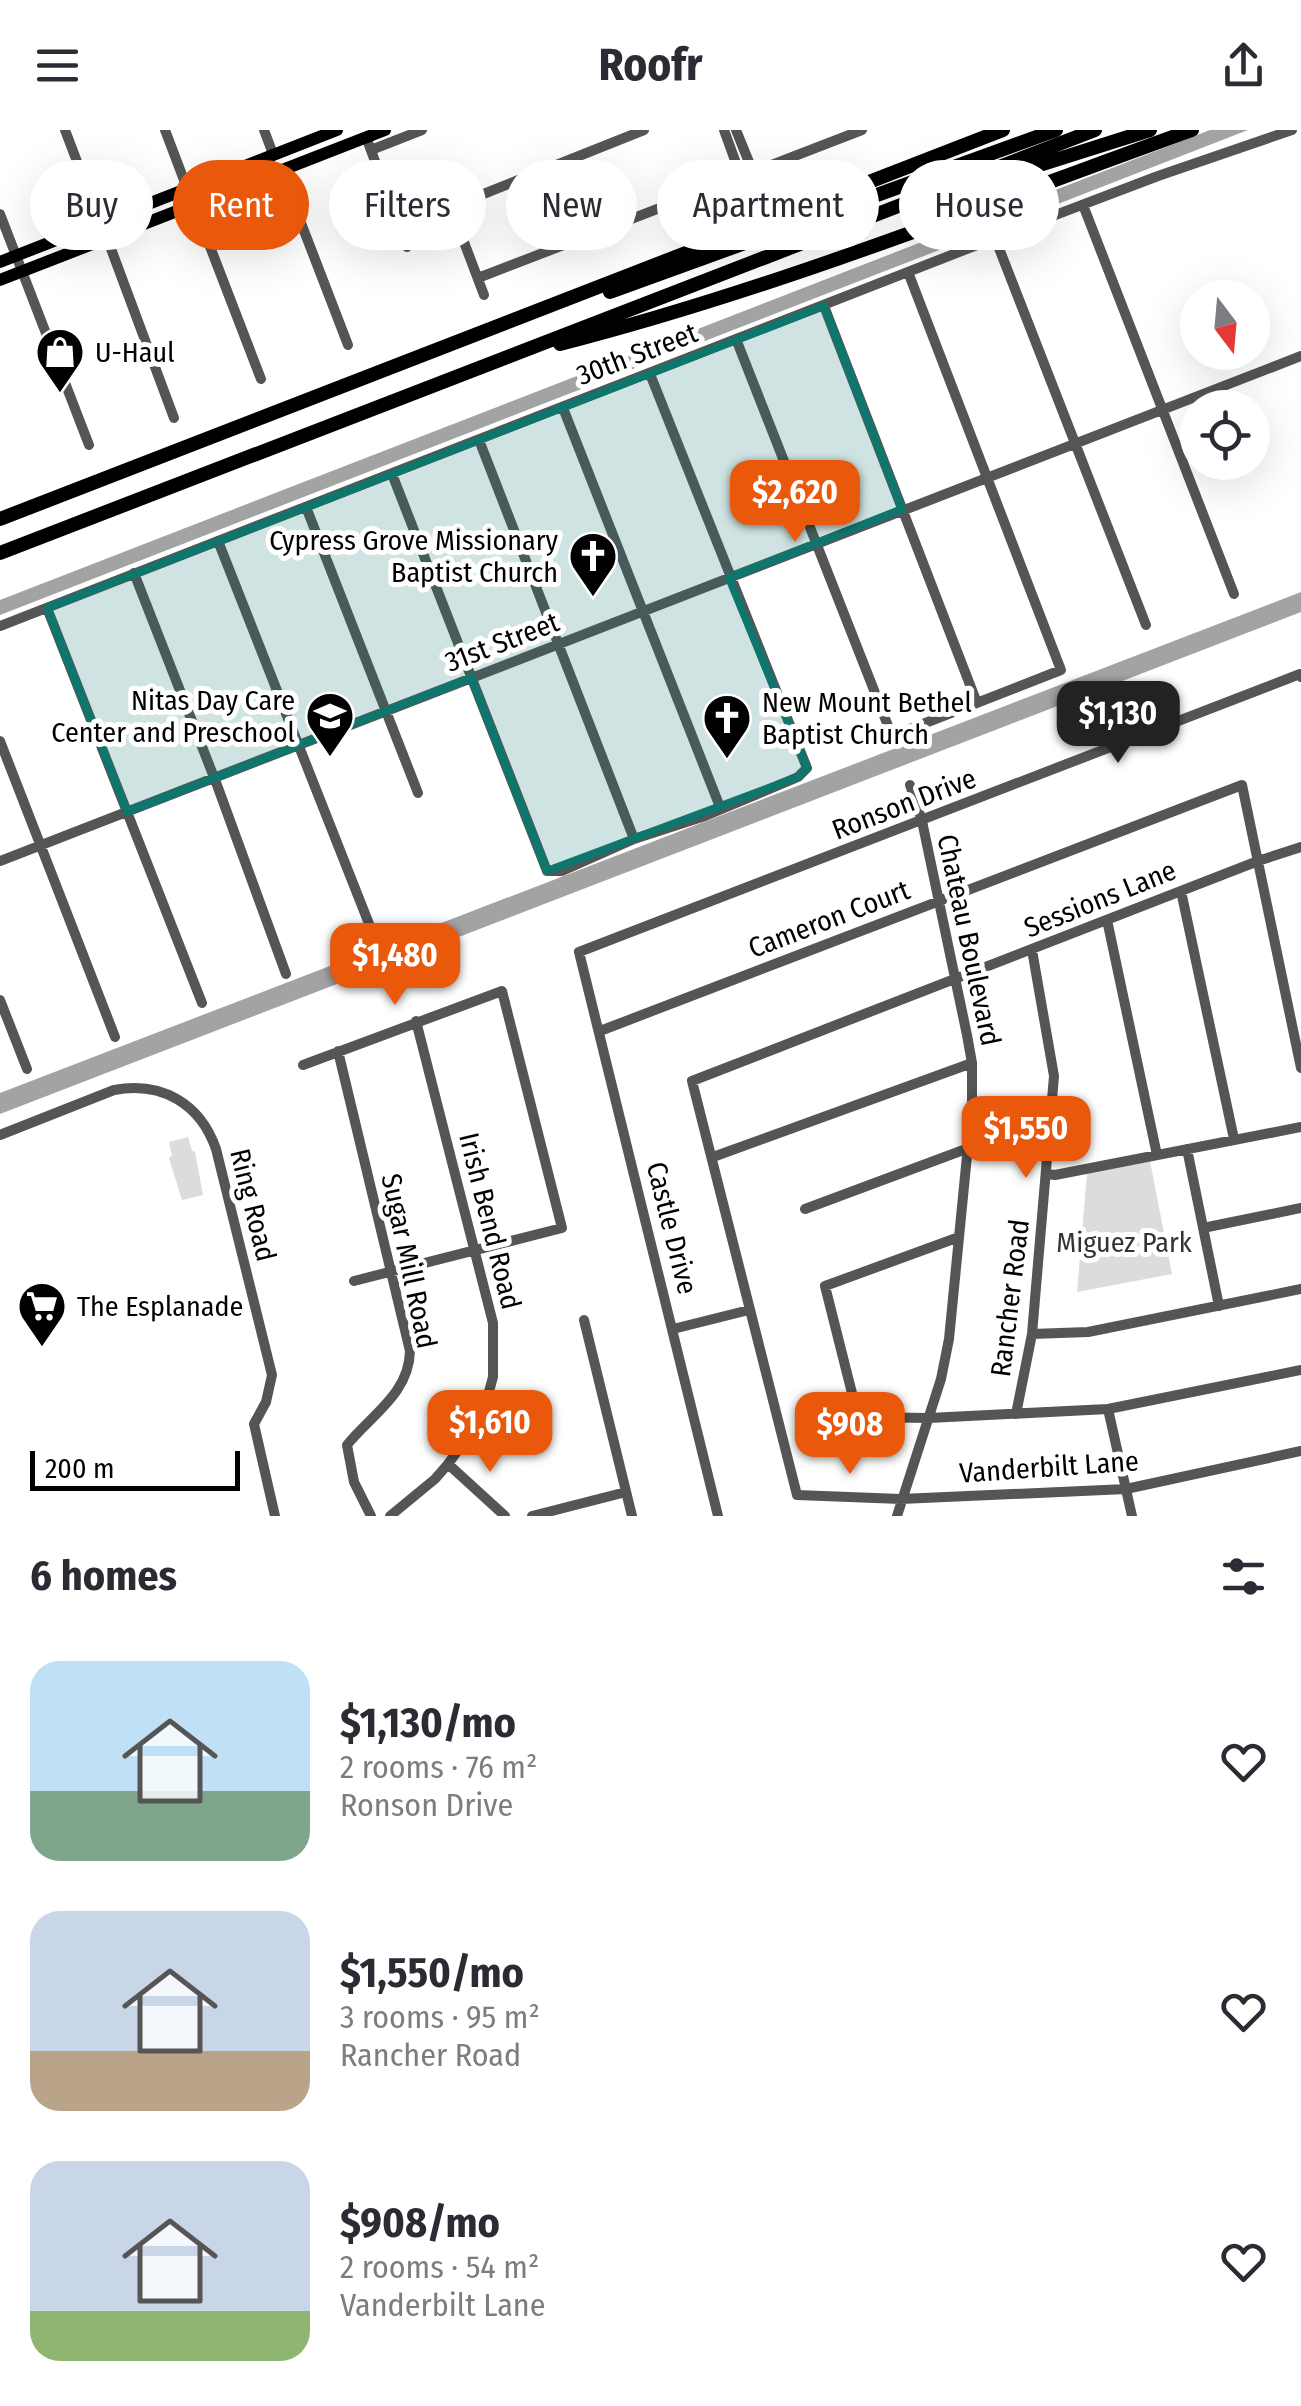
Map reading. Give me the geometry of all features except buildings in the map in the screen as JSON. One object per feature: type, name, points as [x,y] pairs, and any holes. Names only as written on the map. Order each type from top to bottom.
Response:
[{"type":"highway","points":[[498,327],[656,278],[1056,130]]},
{"type":"highway","points":[[1018,160],[1096,130]]},
{"type":"highway","points":[[1055,160],[1150,130]]},
{"type":"highway","points":[[491,362],[651,320],[1192,130]]},
{"type":"highway","points":[[0,519],[995,132]]},
{"type":"highway","points":[[0,553],[899,206]]},
{"type":"main road","points":[[258,160],[337,130]]},
{"type":"main road","points":[[309,161],[376,136]]},
{"type":"main road","points":[[291,160],[293,147]]},
{"type":"main road","points":[[0,262],[31,250]]},
{"type":"main road","points":[[0,280],[78,250]]},
{"type":"street","points":[[65,130],[76,160]]},
{"type":"street","points":[[164,130],[176,160]]},
{"type":"street","points":[[264,130],[273,154]]},
{"type":"street","points":[[376,136],[422,130]]},
{"type":"street","points":[[484,294],[456,221],[457,208],[467,199],[644,130]]},
{"type":"street","points":[[724,130],[740,160]]},
{"type":"street","points":[[736,130],[744,160]]},
{"type":"street","points":[[784,160],[862,130]]},
{"type":"street","name":"30th Street","points":[[1059,214],[1292,130]]},
{"type":"street","points":[[1083,205],[1234,594]]},
{"type":"street","points":[[478,278],[657,209]]},
{"type":"street","points":[[0,214],[90,446]]},
{"type":"street","points":[[309,244],[348,346]]},
{"type":"street","points":[[118,250],[174,418]]},
{"type":"street","points":[[211,250],[261,379]]},
{"type":"street","name":"30th Street","points":[[0,626],[964,250]]},
{"type":"street","points":[[1000,250],[1146,625]]},
{"type":"street","points":[[736,340],[892,736],[1061,670],[908,272]]},
{"type":"street","points":[[824,306],[977,703]]},
{"type":"street","name":"31st Street","points":[[0,861],[1301,356]]},
{"type":"street","points":[[392,474],[547,871],[562,870],[675,827],[798,777],[807,768],[650,374]]},
{"type":"street","points":[[563,408],[720,807]]},
{"type":"street","points":[[479,440],[634,840]]},
{"type":"street","points":[[306,506],[418,794]]},
{"type":"street","points":[[218,540],[375,939]]},
{"type":"street","points":[[134,573],[286,974]]},
{"type":"street","points":[[47,608],[202,1003]]},
{"type":"street","name":"Ronson Drive","points":[[579,952],[1301,676]]},
{"type":"street","points":[[0,741],[115,1037]]},
{"type":"street","name":"Chateau Boulevard","points":[[897,1516],[930,1418],[949,1340],[972,1105],[972,1063],[922,821],[910,785]]},
{"type":"street","name":"Cameron Court","points":[[600,1031],[1242,785],[1258,861]]},
{"type":"street","name":"Sessions Lane","points":[[713,1158],[692,1081],[1301,847]]},
{"type":"street","points":[[1258,861],[1301,1068]]},
{"type":"street","points":[[1181,891],[1234,1139]]},
{"type":"street","points":[[1108,920],[1157,1155]]},
{"type":"street","name":"Rancher Road","points":[[1016,1414],[1032,1334],[1054,1076],[1032,950]]},
{"type":"street","name":"Castle Drive","points":[[579,952],[718,1516]]},
{"type":"street","points":[[304,1065],[502,991],[562,1228],[354,1281]]},
{"type":"street","points":[[0,1000],[27,1069]]},
{"type":"street","name":"Irish Bend Road","points":[[390,1516],[448,1464],[483,1412],[494,1377],[493,1323],[416,1021]]},
{"type":"street","name":"Sugar Mill Road","points":[[338,1052],[410,1351],[410,1364],[391,1400],[347,1446],[354,1482],[371,1516]]},
{"type":"street","points":[[673,1330],[750,1310],[713,1158],[972,1063]]},
{"type":"street","name":"Ring Road","points":[[0,1135],[130,1087],[171,1094],[202,1119],[216,1149],[272,1376],[266,1402],[254,1424],[275,1516]]},
{"type":"street","points":[[1047,1174],[1301,1127]]},
{"type":"street","points":[[804,1209],[966,1149]]},
{"type":"street","points":[[1187,1149],[1219,1306]]},
{"type":"street","points":[[1203,1228],[1301,1208]]},
{"type":"street","points":[[959,1237],[826,1286],[858,1417],[930,1418],[1108,1409],[1301,1370]]},
{"type":"street","points":[[1032,1334],[1088,1332],[1301,1289]]},
{"type":"street","name":"Vanderbilt Lane","points":[[750,1310],[797,1495],[901,1499],[1126,1489],[1301,1451]]},
{"type":"street","points":[[584,1320],[632,1516]]},
{"type":"street","points":[[483,1412],[517,1424],[526,1416],[524,1410],[487,1397]]},
{"type":"street","points":[[1108,1409],[1132,1516]]},
{"type":"street","points":[[448,1464],[505,1516]]},
{"type":"street","points":[[532,1516],[626,1492]]},
{"type":"highlighted area","points":[[824,306],[902,509],[729,578],[807,768],[798,777],[547,871],[471,678],[127,812],[47,608]]},
{"type":"green space","points":[[188,1137],[195,1152],[203,1195],[182,1200],[169,1158],[169,1142]]},
{"type":"green space","name":"Miguez Park","points":[[1150,1161],[1172,1274],[1077,1292],[1087,1173]]},
{"type":"shaded area","points":[[1210,130],[1248,130],[1059,203],[1059,189]]},
{"type":"shaded area","points":[[901,250],[939,250],[0,615],[0,600]]},
{"type":"shaded area","points":[[1301,592],[1301,612],[0,1114],[0,1093]]},
{"type":"place","name":"U-Haul","points":[[60,394]]},
{"type":"place","name":"Cypress Grove Missionary Baptist Church","points":[[593,598]]},
{"type":"place","name":"Nitas Day Care Center and Preschool","points":[[330,758]]},
{"type":"place","name":"New Mount Bethel Baptist Church","points":[[727,760]]},
{"type":"place","name":"The Esplanade","points":[[42,1348]]}]
